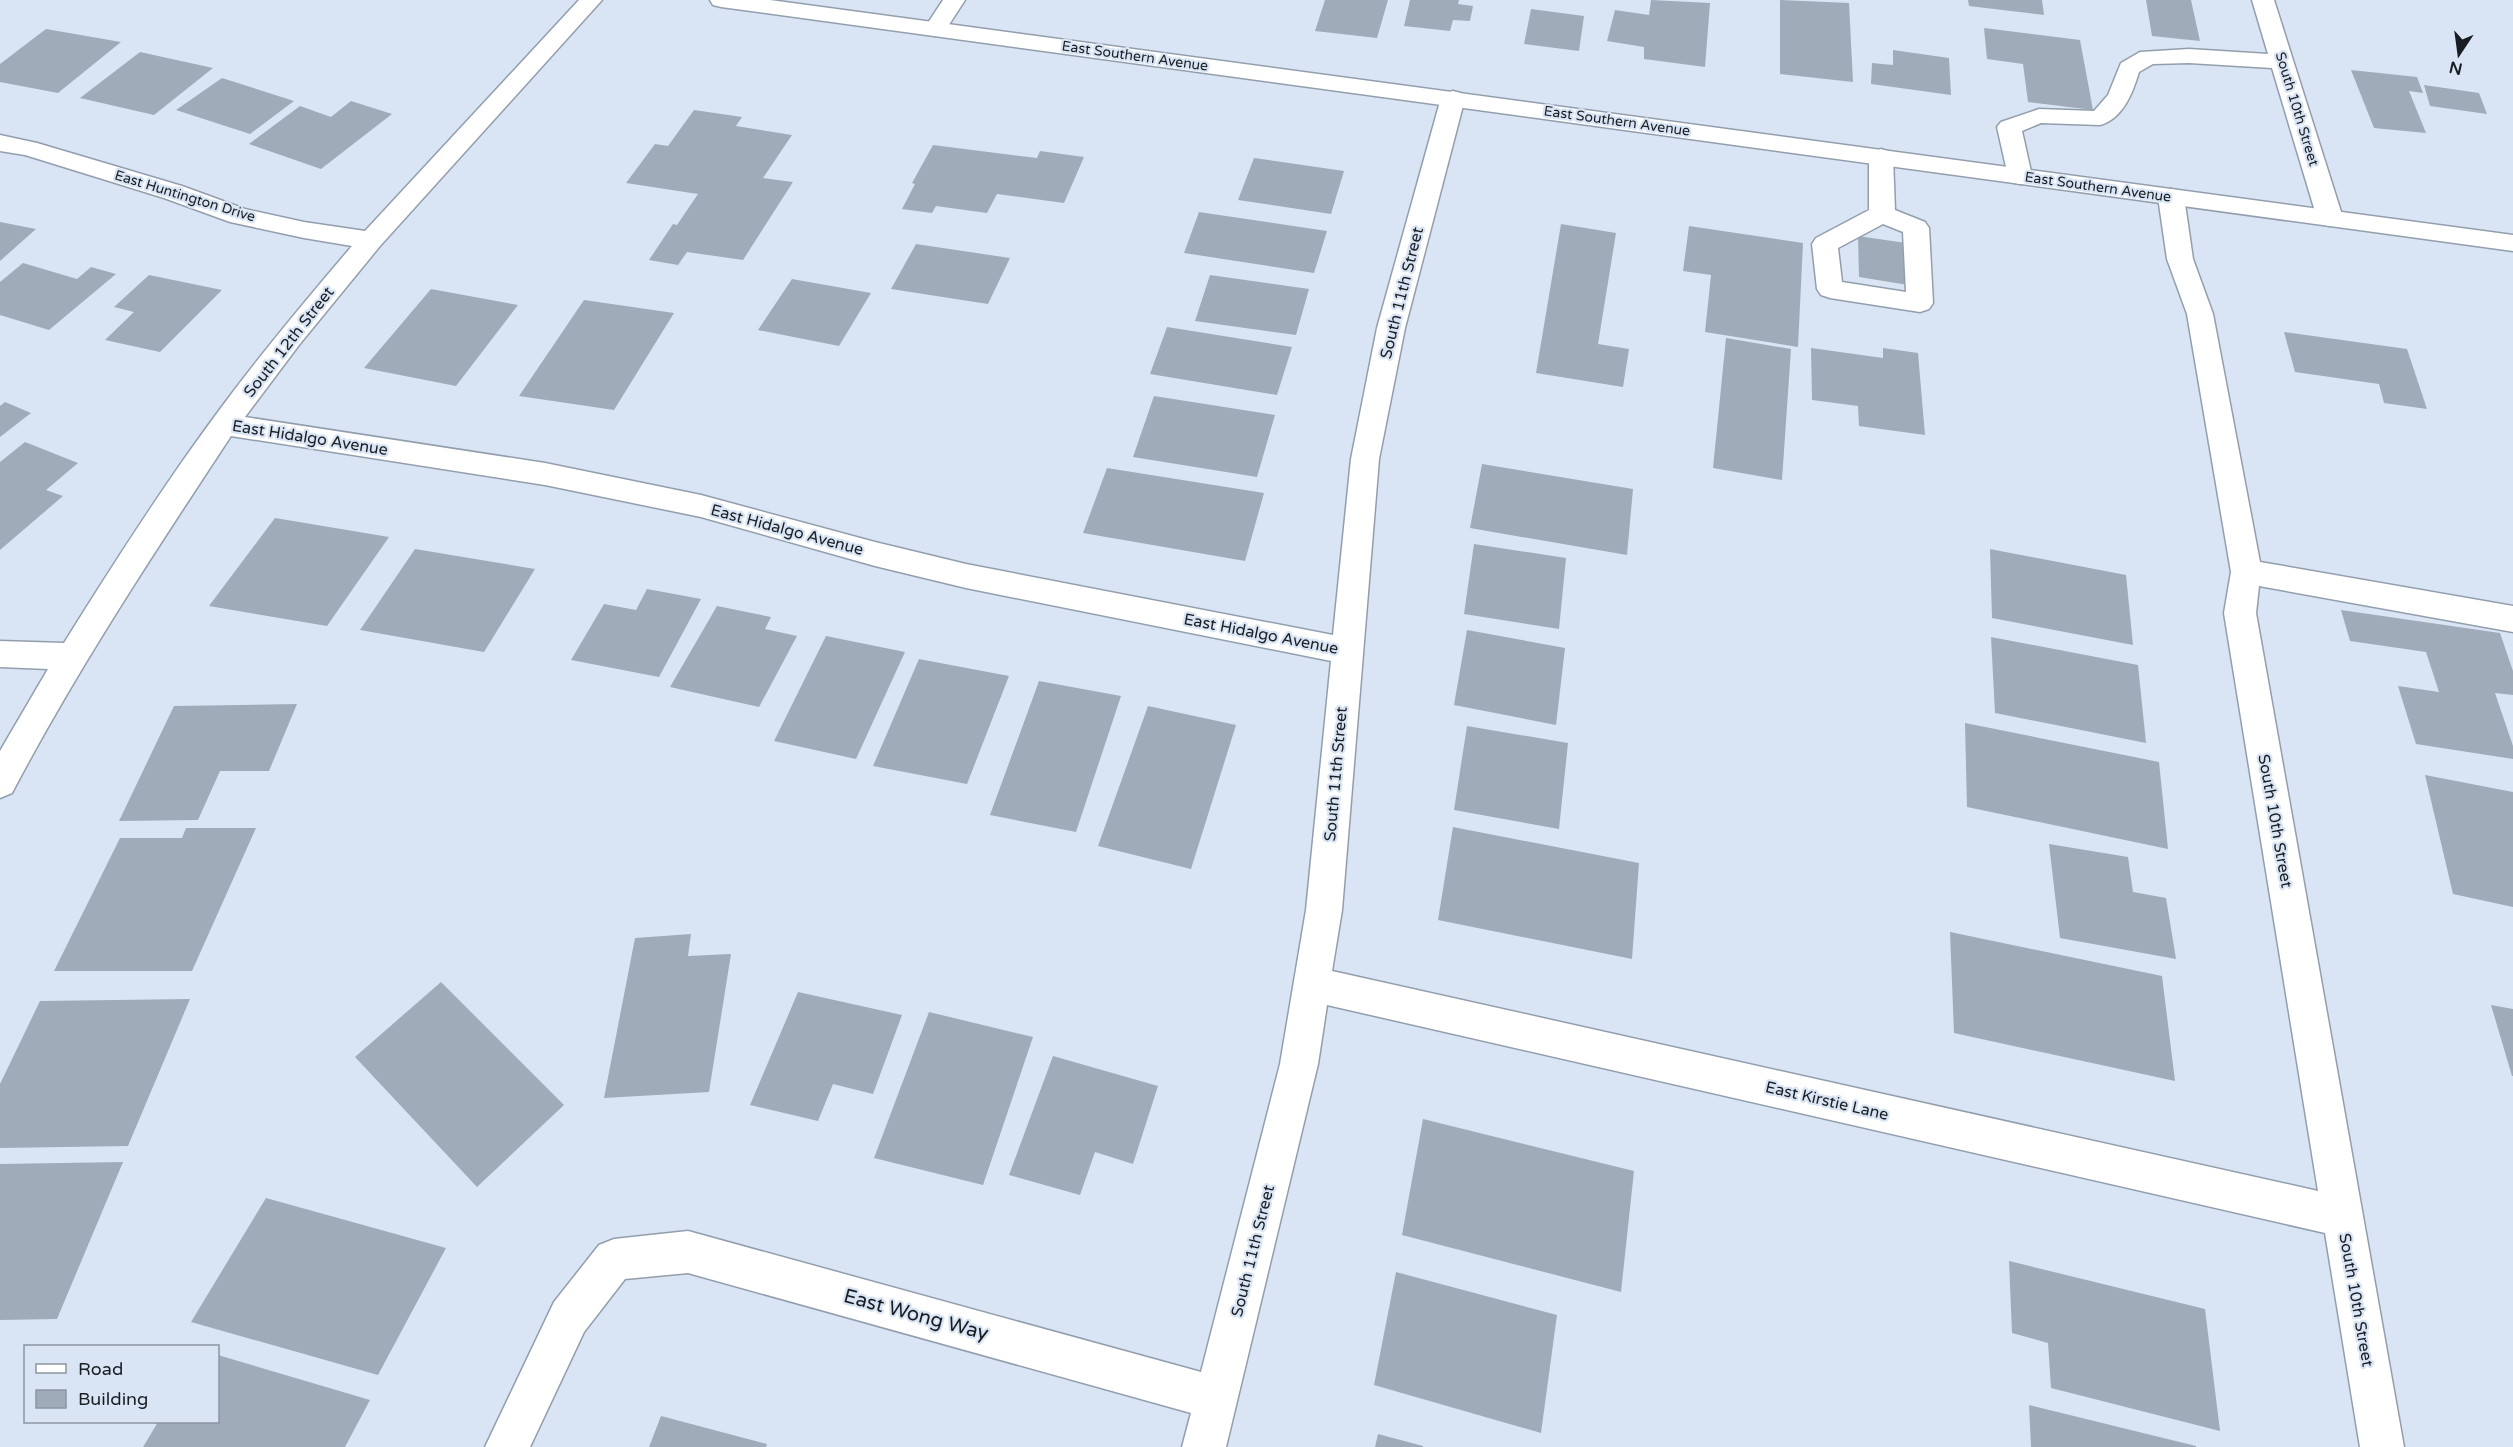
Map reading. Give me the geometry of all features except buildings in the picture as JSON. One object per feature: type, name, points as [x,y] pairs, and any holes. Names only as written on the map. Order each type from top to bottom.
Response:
[{"type":"street","name":"South 12th Street","points":[[0,783],[28,731],[120,579],[224,424],[289,338],[371,240],[591,0]]},
{"type":"street","name":"East Southern Avenue","points":[[721,0],[2513,243]]},
{"type":"street","points":[[935,29],[954,0]]},
{"type":"street","name":"South 10th Street","points":[[2263,0],[2330,218]]},
{"type":"street","points":[[2020,176],[2009,127],[2039,116],[2100,118],[2120,97],[2129,68],[2148,57],[2189,56],[2282,62]]},
{"type":"street","name":"South 11th Street","points":[[1204,1447],[1299,1064],[1324,910],[1365,459],[1391,328],[1453,98]]},
{"type":"street","name":"East Huntington Drive","points":[[0,143],[28,148],[162,189],[239,216],[304,230],[371,240]]},
{"type":"street","points":[[1881,157],[1882,214]]},
{"type":"street","name":"South 10th Street","points":[[2171,197],[2180,259],[2200,314],[2246,572],[2240,613],[2382,1447]]},
{"type":"street","name":"East Hidalgo Avenue","points":[[224,424],[545,474],[701,506],[875,554],[966,576],[1346,651]]},
{"type":"street","points":[[2246,572],[2513,619]]},
{"type":"street","points":[[0,654],[73,657]]},
{"type":"street","name":"East Kirstie Lane","points":[[1312,984],[2341,1216]]},
{"type":"street","name":"East Wong Way","points":[[507,1447],[569,1317],[614,1260],[688,1252],[1216,1398]]}]
